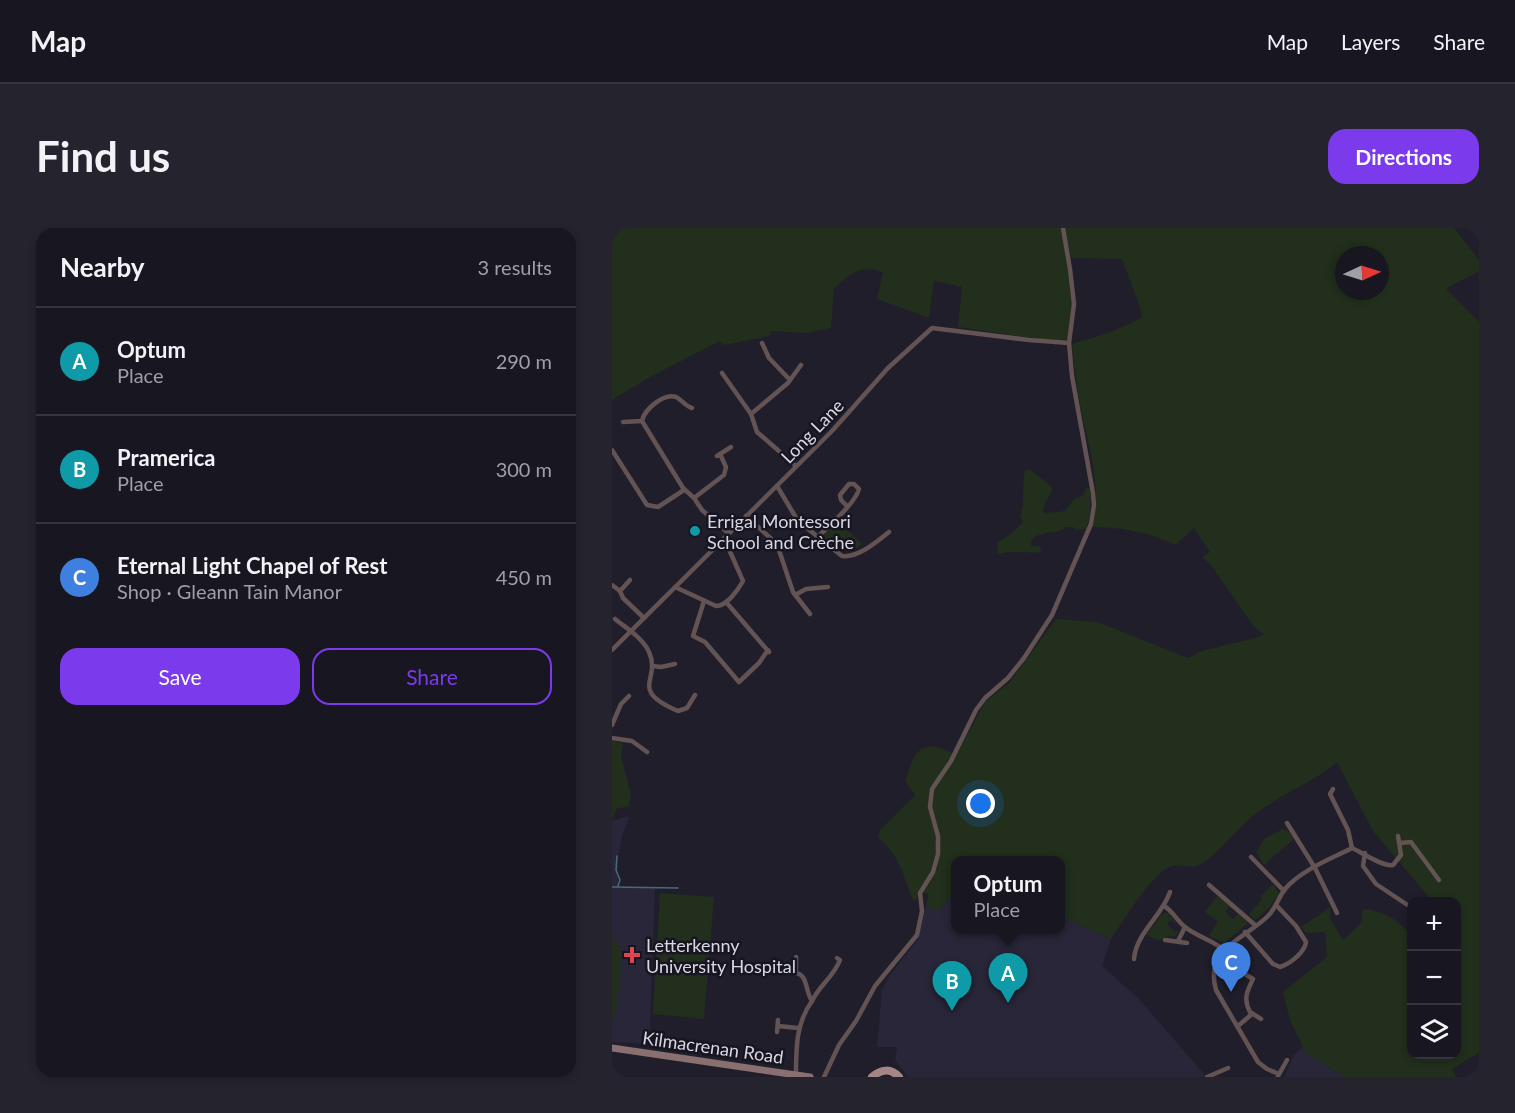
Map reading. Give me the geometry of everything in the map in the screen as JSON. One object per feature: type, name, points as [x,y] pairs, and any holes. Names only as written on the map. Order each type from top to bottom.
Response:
[{"type":"main road","name":"Kilmacrenan Road","points":[[612,1048],[766,1074],[810,1077]]},
{"type":"main road","points":[[872,1077],[886,1070],[899,1077]]},
{"type":"street","points":[[824,1077],[839,1045],[856,1022],[875,986],[917,935],[922,911],[920,893],[933,872],[938,854],[938,836],[930,807],[932,789],[951,761],[976,710],[985,698],[1008,678],[1040,634],[1055,608],[1090,524],[1094,493],[1072,376],[1069,343],[1073,318],[1073,294],[1063,228]]},
{"type":"street","name":"Long Lane","points":[[612,650],[836,428],[888,368],[932,328],[1069,343]]},
{"type":"street","points":[[762,343],[770,358],[790,380]]},
{"type":"street","points":[[751,414],[790,380],[801,366]]},
{"type":"street","points":[[722,373],[751,414],[757,432],[796,466]]},
{"type":"street","points":[[642,421],[646,410],[669,397],[677,398],[688,408],[692,408]]},
{"type":"street","points":[[623,422],[642,421]]},
{"type":"street","points":[[642,421],[684,490],[694,498],[726,536],[743,581],[726,602],[718,606],[675,587]]},
{"type":"street","points":[[694,498],[724,475],[726,467],[718,455],[732,447]]},
{"type":"street","points":[[612,450],[647,505],[658,507],[684,490]]},
{"type":"street","points":[[818,537],[847,506],[858,492],[854,484],[849,484],[840,495],[841,500],[847,506]]},
{"type":"street","points":[[777,486],[796,519],[839,554],[848,556],[889,532]]},
{"type":"street","points":[[746,516],[780,548],[787,577],[795,595],[810,614]]},
{"type":"street","points":[[620,591],[630,580]]},
{"type":"street","points":[[612,585],[644,618]]},
{"type":"street","points":[[795,595],[806,589],[826,587],[823,596]]},
{"type":"street","points":[[704,601],[691,637],[705,642],[739,682],[769,651],[726,602]]},
{"type":"street","points":[[615,619],[631,631],[647,649],[652,666],[648,687],[651,693],[660,701],[681,711],[690,706],[695,695]]},
{"type":"street","points":[[652,666],[675,664]]},
{"type":"street","points":[[612,724],[621,704],[629,696]]},
{"type":"street","points":[[612,738],[632,741],[647,752]]},
{"type":"street","points":[[1323,794],[1331,791],[1348,830],[1352,848]]},
{"type":"street","points":[[1287,823],[1315,868],[1337,914]]},
{"type":"street","points":[[1352,848],[1384,865],[1393,866],[1401,855],[1398,836]]},
{"type":"street","points":[[1400,843],[1411,842],[1439,880]]},
{"type":"street","points":[[1287,1060],[1278,1076],[1258,1062],[1222,1000],[1214,982],[1215,967],[1224,950],[1266,918],[1277,906],[1284,891],[1303,874],[1352,848]]},
{"type":"street","points":[[1365,854],[1363,866],[1376,884],[1407,906]]},
{"type":"street","points":[[1251,856],[1284,891]]},
{"type":"street","points":[[1209,885],[1255,925]]},
{"type":"street","points":[[1134,959],[1135,951],[1145,931],[1164,906],[1170,892]]},
{"type":"street","points":[[1164,906],[1170,909],[1185,927],[1214,942],[1224,950]]},
{"type":"street","points":[[1245,932],[1274,964],[1280,967],[1288,964],[1304,949],[1306,942],[1296,926],[1277,906]]},
{"type":"street","points":[[1178,941],[1185,927]]},
{"type":"street","points":[[1165,940],[1187,943]]},
{"type":"street","points":[[796,957],[796,973],[801,974],[804,978],[812,1001]]},
{"type":"street","points":[[795,1075],[798,1028],[805,1010],[820,988],[836,971],[840,960],[837,958]]},
{"type":"street","points":[[1227,970],[1230,965],[1253,980],[1246,1000],[1252,1014],[1261,1019]]},
{"type":"street","points":[[1238,1026],[1252,1014]]},
{"type":"street","points":[[777,1032],[778,1023],[798,1028]]},
{"type":"street","points":[[1207,1077],[1228,1068]]},
{"type":"shaded area","name":"Letterkenny University Hospital","points":[[630,816],[622,835],[618,861],[620,888],[655,888],[651,1043],[647,1044],[612,1042],[612,821]]},
{"type":"shaded area","points":[[951,897],[951,934],[1065,934],[1065,919],[1111,939],[1102,966],[1138,998],[1205,1075],[1202,1077],[908,1077],[895,1060],[897,1047],[877,1047],[882,990],[890,975],[918,939],[926,905],[937,911]]},
{"type":"shaded area","points":[[1303,1046],[1306,1053],[1344,1077],[1284,1077],[1294,1055]]},
{"type":"green space","points":[[612,228],[1061,228],[1072,306],[1068,339],[1053,341],[958,327],[962,287],[934,281],[929,318],[877,299],[883,272],[868,269],[850,275],[834,289],[831,328],[806,333],[771,331],[769,336],[724,345],[720,341],[650,377],[612,400]]},
{"type":"green space","points":[[1065,228],[1454,228],[1479,260],[1479,271],[1446,289],[1479,322],[1479,1053],[1452,1069],[1456,1077],[1344,1077],[1306,1053],[1290,1020],[1283,992],[1327,957],[1325,932],[1306,933],[1301,927],[1330,907],[1330,918],[1343,940],[1362,922],[1362,911],[1370,910],[1392,918],[1407,929],[1407,1059],[1461,1059],[1461,897],[1429,897],[1373,831],[1337,762],[1257,813],[1205,862],[1196,866],[1172,866],[1164,870],[1138,898],[1111,939],[1065,919],[1065,856],[951,856],[951,897],[937,912],[926,905],[929,895],[923,892],[938,867],[935,866],[922,885],[917,899],[913,900],[896,859],[878,838],[880,830],[915,795],[905,781],[915,755],[925,748],[936,747],[956,755],[985,702],[1009,683],[1056,619],[1098,622],[1188,658],[1202,651],[1264,634],[1254,627],[1211,565],[1202,557],[1210,552],[1194,528],[1175,545],[1135,531],[1092,527],[1096,495],[1095,479],[1079,399],[1072,344],[1111,332],[1142,318],[1122,259],[1071,258]]},
{"type":"green space","points":[[1029,469],[1052,487],[1043,508],[1046,513],[1065,511],[1074,499],[1083,495],[1086,488],[1090,488],[1090,509],[1086,529],[1076,530],[1073,527],[1066,527],[1031,540],[1031,546],[1039,546],[1042,552],[1008,552],[998,555],[997,543],[1023,522],[1020,516],[1023,505],[1024,476],[1025,471]]},
{"type":"green space","points":[[838,521],[862,544],[852,551],[842,552],[824,537],[825,533]]},
{"type":"green space","points":[[612,741],[623,743],[621,757],[631,794],[629,806],[616,809],[612,820]]},
{"type":"green space","points":[[1283,829],[1289,832],[1294,839],[1264,865],[1256,852],[1265,838]]},
{"type":"green space","points":[[1273,884],[1279,893],[1270,907],[1255,920],[1249,914],[1262,900],[1260,897]]},
{"type":"green space","points":[[660,893],[714,897],[704,1019],[653,1014]]},
{"type":"green space","points":[[1217,896],[1237,911],[1236,913],[1229,907],[1225,912],[1233,919],[1239,913],[1248,923],[1224,943],[1209,936],[1218,921],[1205,912]]},
{"type":"green space","points":[[1163,913],[1168,913],[1179,926],[1171,920],[1167,924],[1175,932],[1179,928],[1176,936],[1165,937],[1160,941],[1146,935]]},
{"type":"green space","points":[[612,938],[619,947],[622,959],[614,1027],[612,1016]]},
{"type":"waterway","points":[[617,856],[616,870],[620,880],[618,886]]},
{"type":"waterway","points":[[612,887],[678,888]]},
{"type":"place","name":"Errigal Montessori School and Crèche","points":[[695,531]]},
{"type":"place","name":"Letterkenny University Hospital","points":[[632,955]]},
{"type":"place","name":"Eternal Light Chapel of Rest","points":[[1231,992]]},
{"type":"place","name":"Optum","points":[[1008,1003]]},
{"type":"place","name":"Pramerica","points":[[952,1011]]}]
